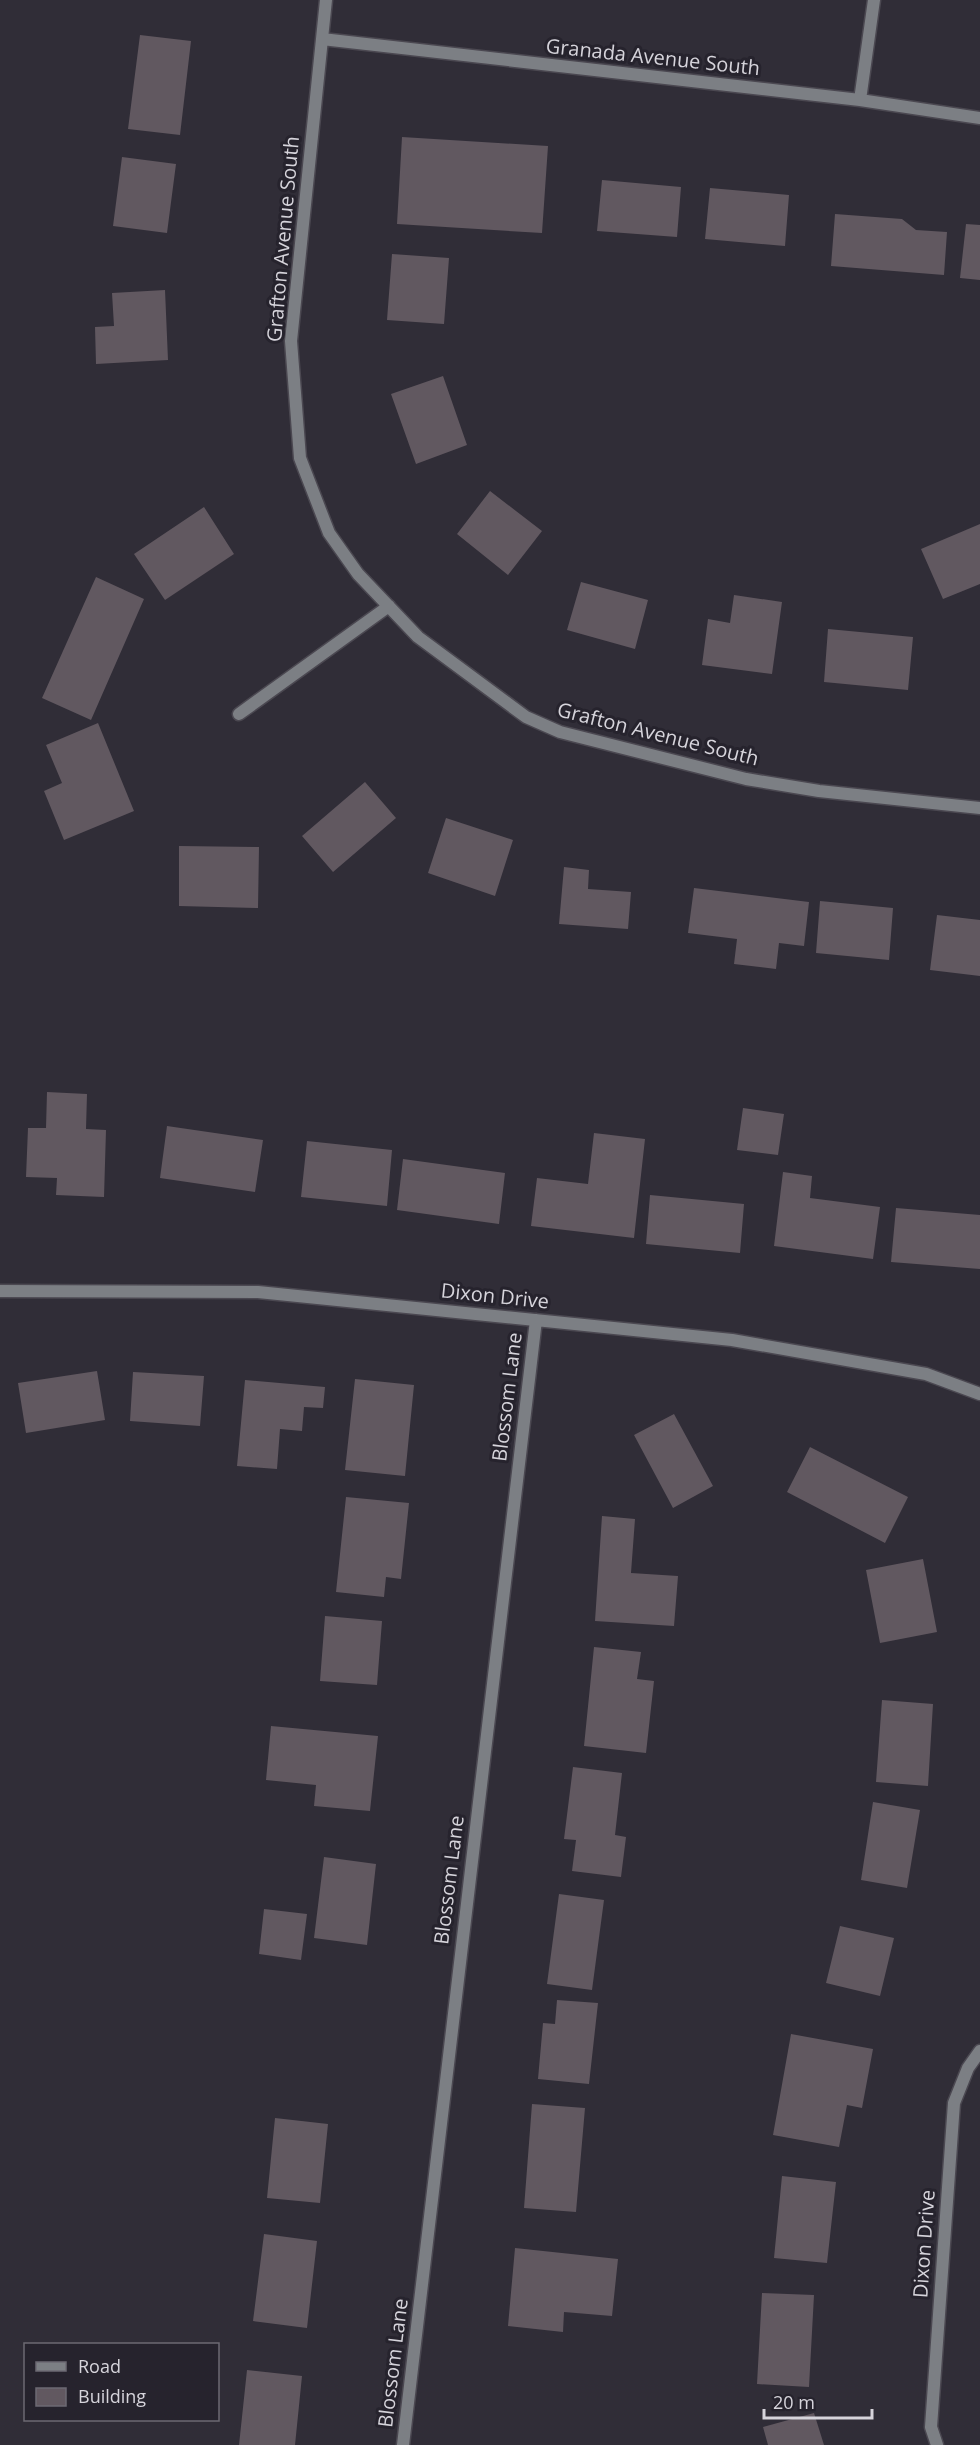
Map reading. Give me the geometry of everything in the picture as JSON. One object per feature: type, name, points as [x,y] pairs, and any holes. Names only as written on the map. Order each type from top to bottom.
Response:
[{"type":"street","name":"Grafton Avenue South","points":[[326,0],[291,341],[300,458],[329,533],[358,574],[418,637],[526,717],[560,732],[746,779],[819,791],[980,808]]},
{"type":"street","points":[[860,100],[874,0]]},
{"type":"street","name":"Granada Avenue South","points":[[322,39],[860,100],[980,118]]},
{"type":"street","points":[[240,714],[389,606]]},
{"type":"street","name":"Dixon Drive","points":[[0,1291],[258,1292],[732,1340],[926,1374],[980,1394]]},
{"type":"street","name":"Blossom Lane","points":[[403,2445],[536,1320]]},
{"type":"street","name":"Dixon Drive","points":[[937,2445],[931,2427],[954,2103],[968,2068],[980,2050]]},
{"type":"building","points":[[140,35],[191,41],[180,135],[128,129]]},
{"type":"building","points":[[402,137],[548,146],[542,233],[397,224]]},
{"type":"building","points":[[122,157],[176,164],[167,233],[113,226]]},
{"type":"building","points":[[602,180],[681,187],[677,237],[597,231]]},
{"type":"building","points":[[710,188],[789,195],[785,246],[705,239]]},
{"type":"building","points":[[835,214],[902,219],[916,230],[947,232],[944,275],[831,266]]},
{"type":"building","points":[[966,224],[980,225],[980,280],[960,278]]},
{"type":"building","points":[[392,254],[449,258],[444,324],[387,320]]},
{"type":"building","points":[[165,290],[168,360],[96,364],[95,327],[114,326],[112,293]]},
{"type":"building","points":[[443,376],[467,445],[416,464],[391,394]]},
{"type":"building","points":[[490,491],[542,531],[508,575],[457,534]]},
{"type":"building","points":[[204,507],[234,554],[165,600],[134,554]]},
{"type":"building","points":[[980,524],[980,584],[943,599],[921,549]]},
{"type":"building","points":[[96,577],[144,599],[91,720],[42,698]]},
{"type":"building","points":[[581,582],[648,600],[635,649],[567,630]]},
{"type":"building","points":[[734,595],[782,602],[772,674],[702,665],[708,619],[730,623]]},
{"type":"building","points":[[828,629],[913,637],[908,690],[824,682]]},
{"type":"building","points":[[98,723],[134,811],[64,840],[44,791],[62,783],[46,745]]},
{"type":"building","points":[[365,782],[396,818],[333,872],[302,836]]},
{"type":"building","points":[[446,818],[513,840],[495,896],[428,873]]},
{"type":"building","points":[[179,846],[259,847],[258,908],[179,906]]},
{"type":"building","points":[[564,867],[589,870],[588,889],[631,892],[628,929],[559,924]]},
{"type":"building","points":[[694,888],[809,902],[804,946],[779,943],[776,969],[734,964],[737,939],[688,933]]},
{"type":"building","points":[[820,901],[893,908],[889,960],[816,953]]},
{"type":"building","points":[[937,915],[980,920],[980,976],[930,970]]},
{"type":"building","points":[[47,1092],[87,1094],[86,1129],[106,1130],[104,1197],[56,1195],[57,1178],[26,1177],[28,1128],[46,1128]]},
{"type":"building","points":[[743,1108],[784,1114],[778,1155],[737,1150]]},
{"type":"building","points":[[167,1126],[263,1140],[255,1192],[160,1178]]},
{"type":"building","points":[[594,1133],[645,1139],[634,1238],[531,1226],[537,1178],[588,1184]]},
{"type":"building","points":[[307,1141],[392,1150],[387,1206],[301,1197]]},
{"type":"building","points":[[403,1159],[505,1173],[499,1224],[397,1210]]},
{"type":"building","points":[[783,1172],[812,1176],[810,1198],[880,1207],[873,1259],[774,1246]]},
{"type":"building","points":[[650,1195],[744,1204],[740,1253],[646,1244]]},
{"type":"building","points":[[896,1208],[980,1215],[980,1269],[891,1262]]},
{"type":"building","points":[[97,1371],[105,1420],[26,1433],[18,1383]]},
{"type":"building","points":[[133,1372],[204,1376],[200,1426],[130,1421]]},
{"type":"building","points":[[355,1379],[414,1385],[405,1476],[345,1470]]},
{"type":"building","points":[[245,1380],[325,1387],[323,1408],[304,1407],[302,1431],[280,1429],[277,1469],[237,1466]]},
{"type":"building","points":[[674,1414],[713,1486],[673,1508],[634,1435]]},
{"type":"building","points":[[810,1447],[908,1497],[885,1543],[787,1492]]},
{"type":"building","points":[[346,1497],[409,1503],[401,1579],[386,1577],[384,1597],[336,1592]]},
{"type":"building","points":[[602,1516],[635,1519],[631,1573],[678,1576],[674,1626],[595,1621]]},
{"type":"building","points":[[923,1559],[937,1632],[880,1643],[866,1570]]},
{"type":"building","points":[[325,1616],[382,1621],[377,1685],[320,1681]]},
{"type":"building","points":[[594,1647],[641,1652],[637,1679],[654,1681],[646,1753],[584,1746]]},
{"type":"building","points":[[882,1700],[933,1704],[928,1786],[876,1782]]},
{"type":"building","points":[[271,1726],[378,1736],[370,1811],[314,1806],[316,1785],[266,1780]]},
{"type":"building","points":[[573,1767],[622,1773],[615,1835],[626,1837],[621,1877],[572,1871],[576,1840],[564,1839]]},
{"type":"building","points":[[873,1802],[920,1810],[907,1888],[861,1880]]},
{"type":"building","points":[[324,1857],[376,1864],[367,1945],[314,1938]]},
{"type":"building","points":[[559,1894],[604,1900],[592,1990],[547,1984]]},
{"type":"building","points":[[264,1909],[307,1914],[301,1960],[259,1954]]},
{"type":"building","points":[[840,1926],[894,1938],[880,1996],[826,1983]]},
{"type":"building","points":[[557,2000],[598,2003],[589,2084],[538,2079],[543,2023],[555,2024]]},
{"type":"building","points":[[791,2034],[873,2049],[862,2108],[847,2105],[839,2147],[773,2135]]},
{"type":"building","points":[[532,2104],[585,2108],[576,2212],[524,2208]]},
{"type":"building","points":[[275,2118],[328,2124],[320,2203],[267,2198]]},
{"type":"building","points":[[782,2176],[836,2182],[827,2263],[774,2258]]},
{"type":"building","points":[[264,2234],[317,2241],[307,2328],[253,2321]]},
{"type":"building","points":[[515,2248],[618,2259],[612,2316],[564,2312],[563,2332],[508,2326]]},
{"type":"building","points":[[762,2293],[814,2295],[809,2387],[757,2384]]},
{"type":"building","points":[[247,2370],[302,2376],[295,2445],[239,2445]]},
{"type":"building","points":[[814,2413],[824,2445],[768,2445],[763,2427]]}]
